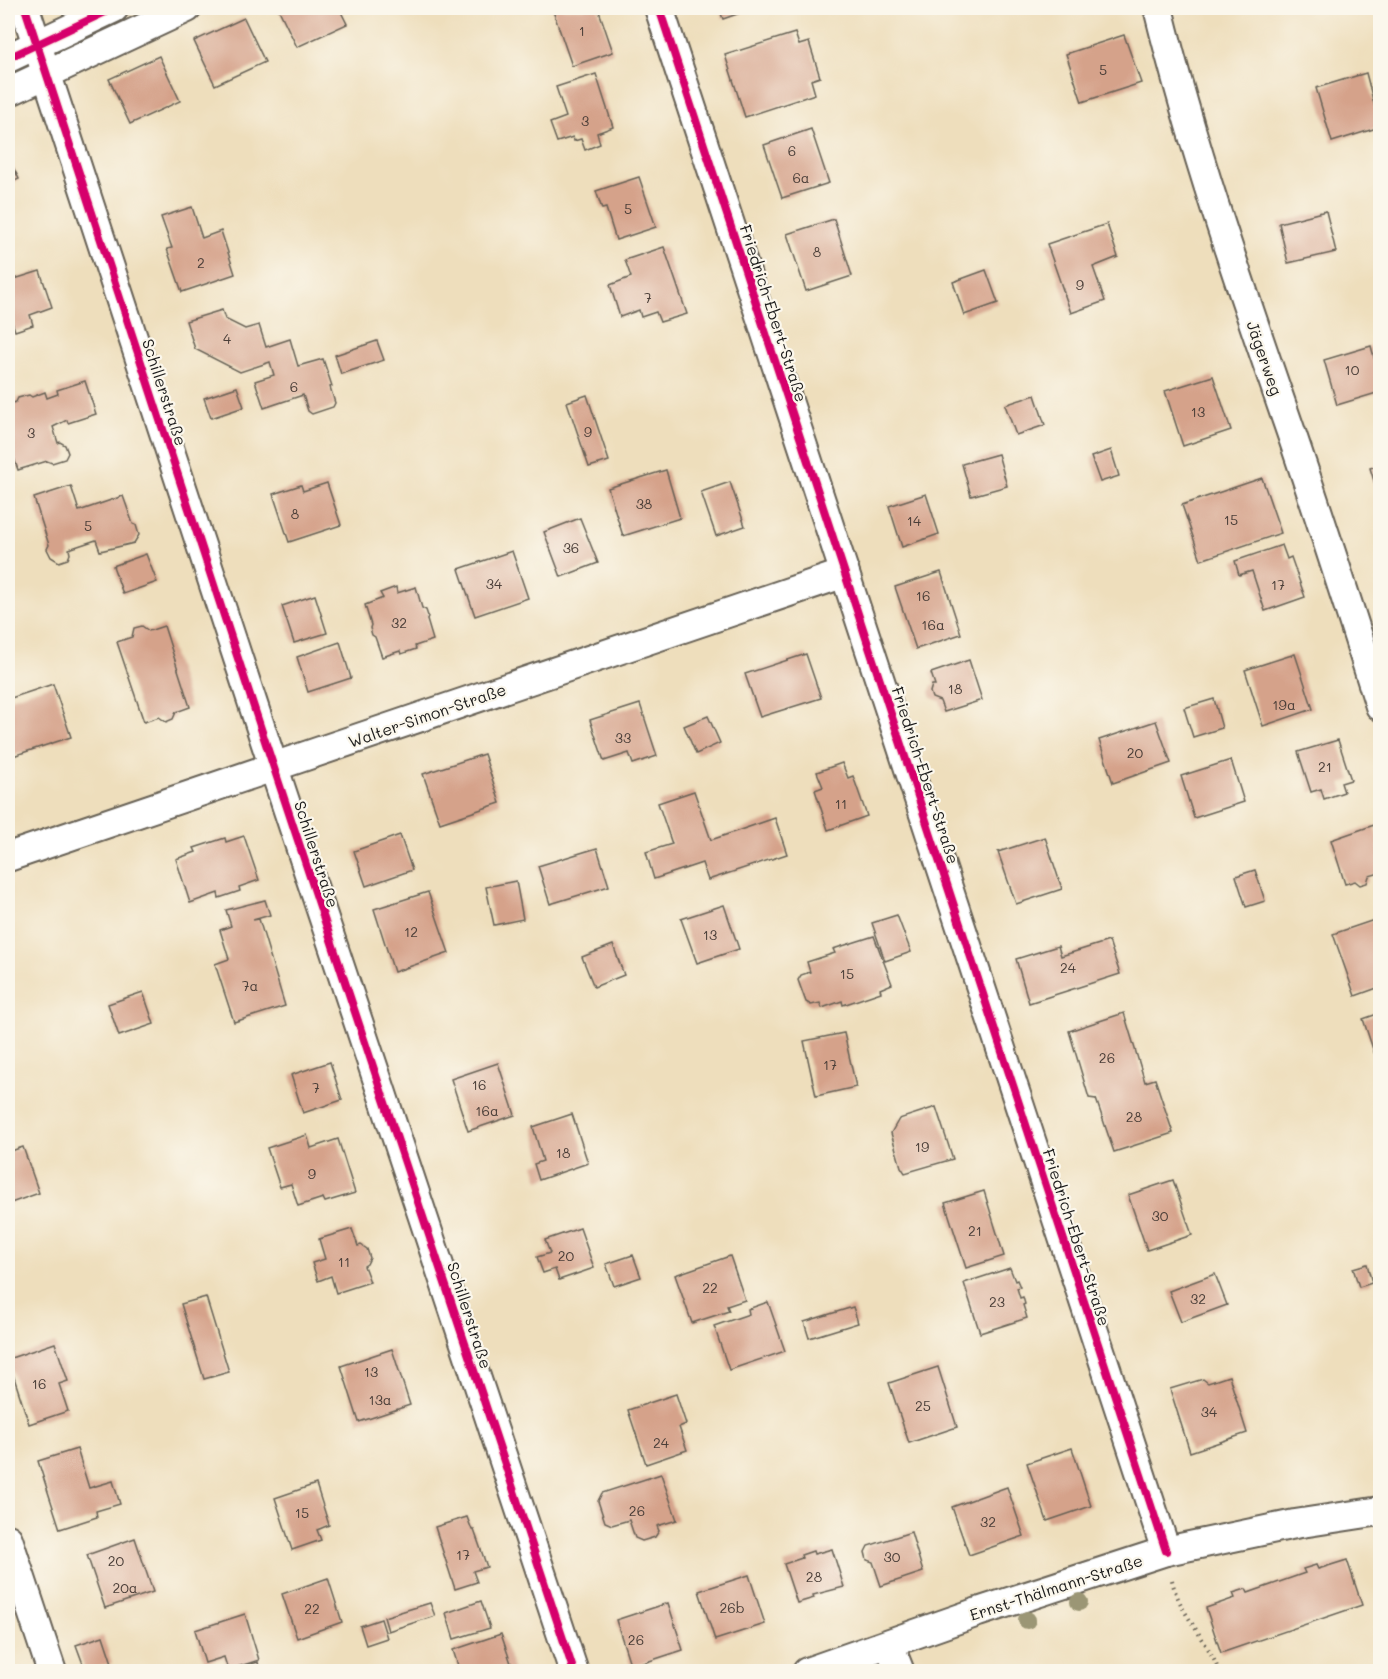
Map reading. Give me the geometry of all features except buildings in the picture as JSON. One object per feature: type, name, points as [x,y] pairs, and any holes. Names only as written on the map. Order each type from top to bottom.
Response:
[{"type":"street","name":"Schillerstraße","points":[[25,8],[274,768],[574,1671]]},
{"type":"street","points":[[8,58],[114,8]]},
{"type":"street","points":[[8,92],[188,8]]},
{"type":"street","name":"Friedrich-Ebert-Straße","points":[[658,8],[1166,1551]]},
{"type":"street","name":"Jägerweg","points":[[1158,8],[1189,125],[1333,557],[1380,706]]},
{"type":"street","name":"Walter-Simon-Straße","points":[[8,857],[845,573]]},
{"type":"street","name":"Ernst-Thälmann-Straße","points":[[807,1671],[1166,1551],[1295,1524],[1380,1511]]},
{"type":"street","points":[[8,1539],[52,1671]]},
{"type":"street","points":[[889,1644],[900,1671]]},
{"type":"path","points":[[1166,1551],[1175,1592],[1214,1657],[1219,1671]]},
{"type":"path","points":[[1374,1671],[1380,1669]]},
{"type":"cycle path","points":[[25,8],[574,1672]]},
{"type":"cycle path","points":[[8,58],[114,8]]},
{"type":"cycle path","points":[[659,8],[1166,1551]]}]
